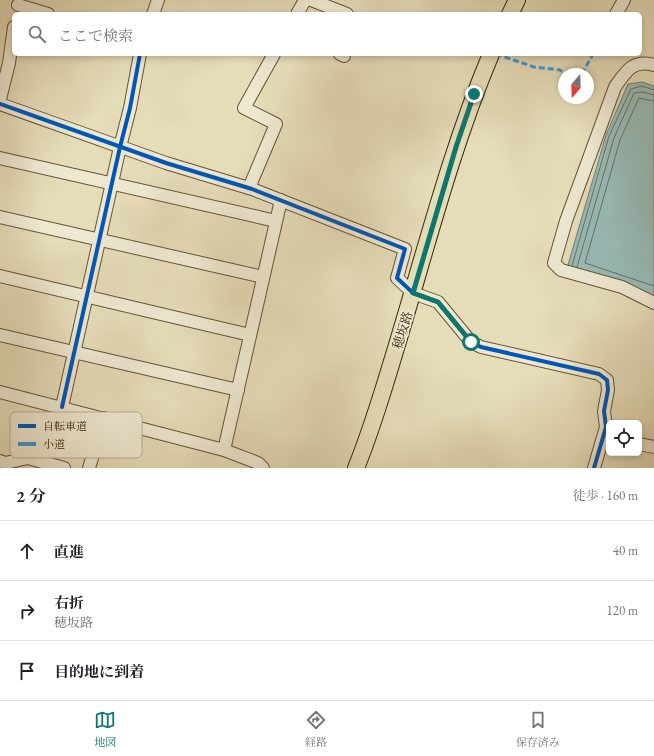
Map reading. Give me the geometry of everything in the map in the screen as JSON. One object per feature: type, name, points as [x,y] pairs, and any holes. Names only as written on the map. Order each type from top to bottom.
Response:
[{"type":"main road","points":[[511,12],[516,0]]},
{"type":"main road","name":"穂坂路","points":[[356,468],[377,410],[456,147],[474,94],[490,56]]},
{"type":"street","points":[[154,12],[158,0]]},
{"type":"street","points":[[298,12],[305,0]]},
{"type":"street","points":[[311,0],[342,12]]},
{"type":"street","points":[[617,12],[624,0]]},
{"type":"street","points":[[18,6],[40,12]]},
{"type":"street","points":[[0,99],[9,63],[12,41]]},
{"type":"street","points":[[62,407],[130,108],[140,56]]},
{"type":"street","points":[[249,188],[276,124],[244,108],[273,56]]},
{"type":"street","points":[[654,65],[644,62],[632,66],[623,75],[615,87],[566,221],[554,263],[561,270],[622,287],[654,303]]},
{"type":"street","points":[[0,104],[166,163],[249,188],[405,249],[397,278],[413,293],[438,302],[471,342],[481,348],[599,374],[606,380],[608,390],[604,411],[606,425]]},
{"type":"street","points":[[0,158],[276,221]]},
{"type":"street","points":[[224,450],[281,200]]},
{"type":"street","points":[[0,217],[263,277]]},
{"type":"street","points":[[0,276],[250,335]]},
{"type":"street","points":[[0,335],[238,390]]},
{"type":"street","points":[[0,392],[81,412]]},
{"type":"street","points":[[0,398],[25,398]]},
{"type":"street","points":[[142,428],[224,450],[258,463],[263,468]]},
{"type":"street","points":[[594,468],[606,435]]},
{"type":"street","points":[[642,445],[654,447]]},
{"type":"street","points":[[0,461],[5,463],[28,458],[64,468]]},
{"type":"street","points":[[89,468],[92,458]]},
{"type":"water","points":[[642,82],[654,86],[654,302],[567,268],[606,135],[628,84]]},
{"type":"marked path","points":[[502,56],[534,67],[558,70]]},
{"type":"marked path","points":[[585,68],[592,56]]},
{"type":"cycle path","points":[[62,407],[130,108],[140,56]]},
{"type":"cycle path","points":[[0,104],[166,163],[252,189],[405,249],[397,278],[413,293],[438,302],[471,342],[481,347],[599,374],[607,380],[608,390],[604,411],[606,427],[594,468]]},
{"type":"route","points":[[471,342],[438,302],[413,293],[433,222],[474,94]]}]
